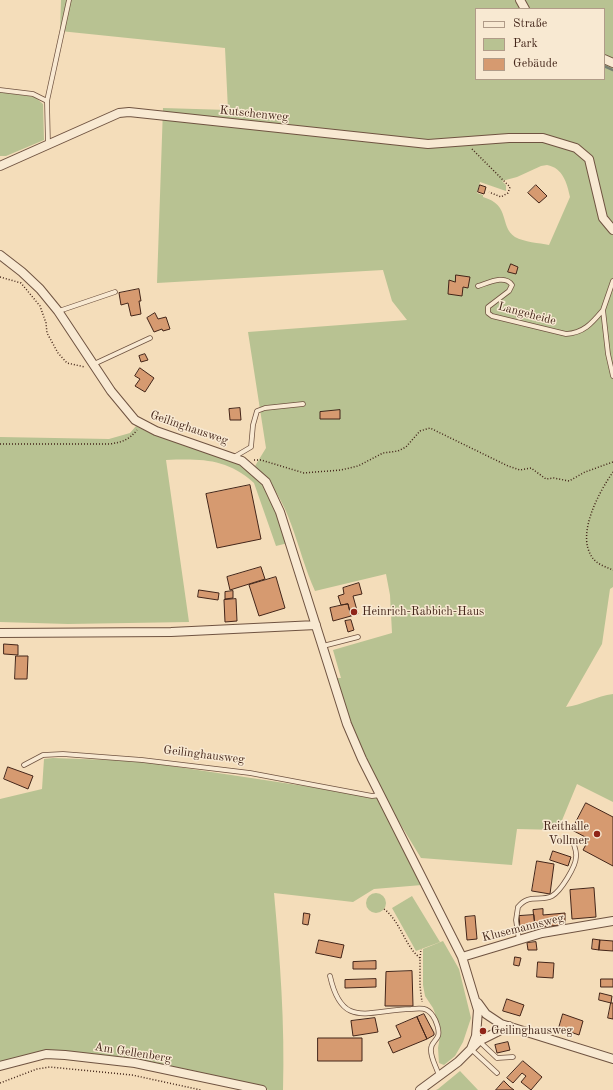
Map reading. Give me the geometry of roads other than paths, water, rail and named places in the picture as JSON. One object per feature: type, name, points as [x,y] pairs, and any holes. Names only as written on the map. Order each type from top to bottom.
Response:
[{"type":"street","name":"Kutschenweg","points":[[0,166],[119,113],[129,112],[428,144],[537,137],[579,150],[589,159],[603,218],[613,230]]},
{"type":"street","name":"Geilinghausweg","points":[[0,255],[40,289],[58,311],[125,410],[141,425],[238,459],[262,478],[274,495],[347,724],[362,760],[462,957],[476,1001],[478,1018],[476,1036],[471,1050]]},
{"type":"street","points":[[0,633],[171,632],[316,625]]},
{"type":"street","name":"Klusemannsweg","points":[[462,957],[542,933],[613,921]]},
{"type":"street","name":"Geilinghausweg","points":[[476,1001],[486,1014],[509,1026]]},
{"type":"street","points":[[420,1090],[458,1062],[479,1041],[509,1026],[613,1059]]},
{"type":"street","name":"Am Gellenberg","points":[[0,1066],[46,1054],[65,1055],[135,1063],[262,1090]]},
{"type":"lane","points":[[48,145],[47,101],[69,0]]},
{"type":"lane","points":[[0,90],[33,94],[47,101]]},
{"type":"lane","name":"Langeheide","points":[[478,286],[504,279],[509,281],[512,285],[509,291],[488,307],[488,313],[492,316],[566,334],[577,333],[585,330],[603,310],[613,281]]},
{"type":"lane","points":[[58,311],[115,292]]},
{"type":"lane","name":"Langeheide","points":[[603,310],[608,354],[613,376]]},
{"type":"lane","points":[[93,364],[150,338]]},
{"type":"lane","points":[[238,459],[251,447],[254,417],[257,411],[265,408],[303,404]]},
{"type":"lane","points":[[323,646],[358,637]]},
{"type":"lane","name":"Geilinghausweg","points":[[24,765],[43,755],[63,754],[142,760],[250,773],[372,796],[381,795]]},
{"type":"lane","points":[[519,940],[516,920],[518,907],[528,899],[551,897],[557,892],[572,869],[577,857],[573,841]]},
{"type":"lane","points":[[330,976],[334,993],[342,1006],[350,1012],[358,1013],[392,1009],[423,1008],[429,1011],[434,1017],[438,1031],[438,1036],[432,1042],[431,1050],[439,1076]]},
{"type":"lane","points":[[479,1041],[497,1058],[513,1057]]},
{"type":"lane","points":[[471,1050],[498,1073]]},
{"type":"waterway","points":[[605,66],[613,70]]},
{"type":"place","name":"Heinrich-Rabbich-Haus","points":[[354,612]]},
{"type":"place","name":"Reithalle Vollmer","points":[[597,834]]},
{"type":"place","name":"Geilinghausweg","points":[[483,1031]]}]
